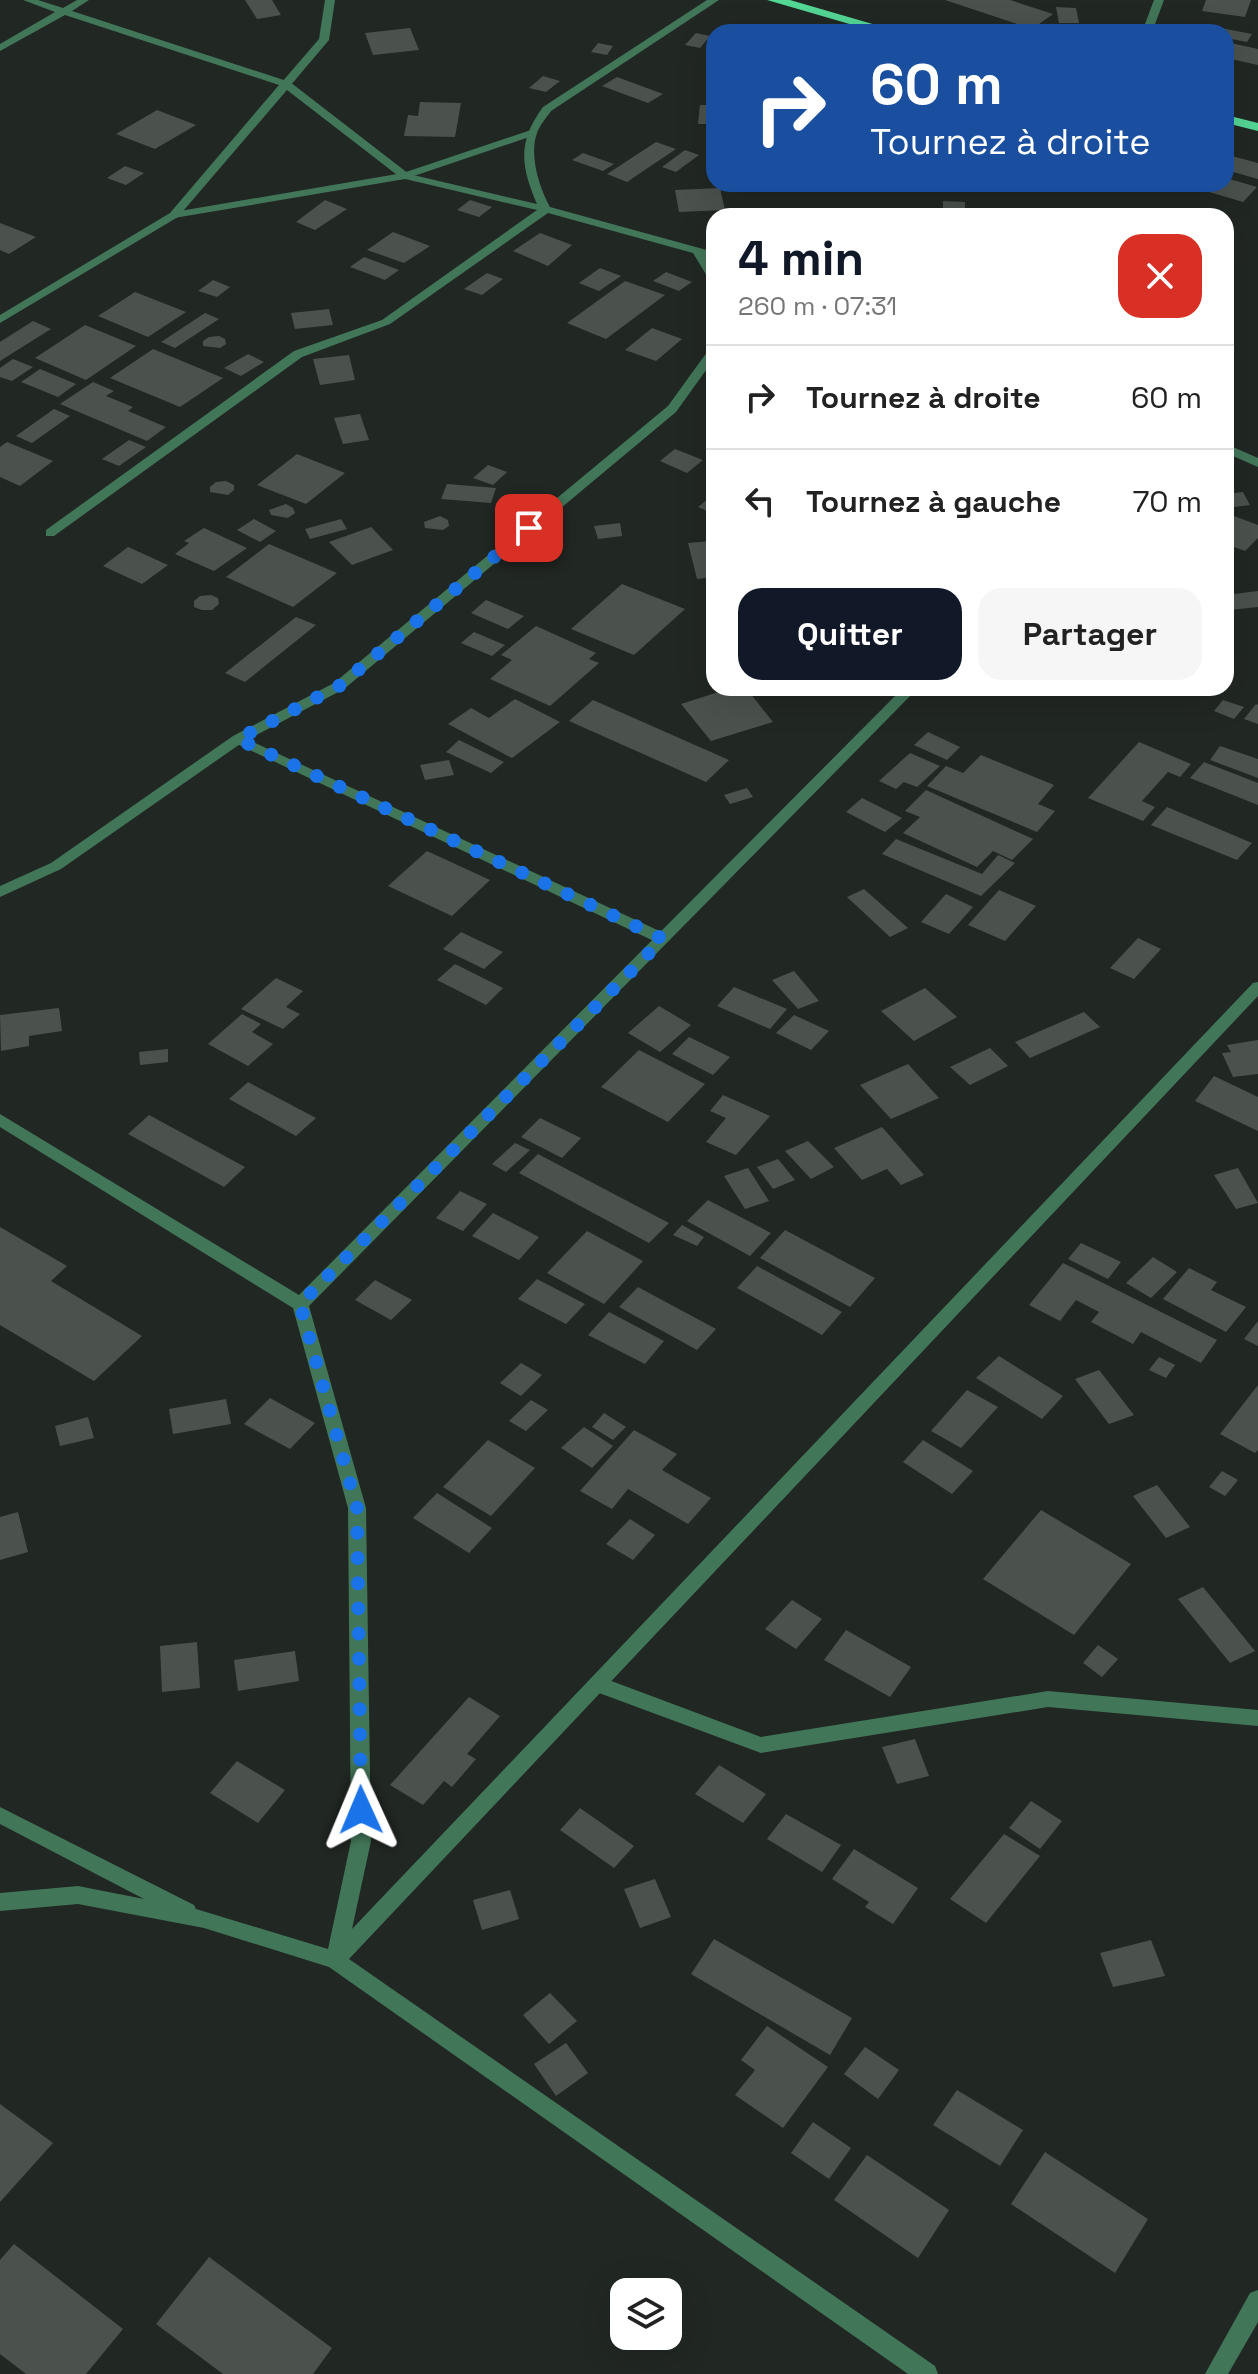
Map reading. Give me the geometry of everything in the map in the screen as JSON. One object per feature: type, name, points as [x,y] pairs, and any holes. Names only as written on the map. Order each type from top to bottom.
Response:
[{"type":"highway","points":[[774,0],[863,24]]},
{"type":"highway","points":[[1234,121],[1258,127]]},
{"type":"street","points":[[28,0],[286,84],[405,176],[546,209],[706,253]]},
{"type":"street","points":[[0,48],[84,0]]},
{"type":"street","points":[[0,320],[174,215],[324,40],[330,0]]},
{"type":"street","points":[[546,209],[538,198],[531,133],[547,109],[714,0]]},
{"type":"street","points":[[1150,24],[1159,0]]},
{"type":"street","points":[[174,215],[405,176],[531,133]]},
{"type":"street","points":[[50,533],[298,354],[386,322],[546,209]]},
{"type":"street","points":[[698,251],[706,265]]},
{"type":"street","points":[[0,892],[56,866],[238,739],[339,686],[672,409],[706,362]]},
{"type":"street","points":[[1234,452],[1258,463]]},
{"type":"street","points":[[300,1304],[903,696]]},
{"type":"street","points":[[238,739],[663,939]]},
{"type":"street","points":[[335,1960],[1257,992]]},
{"type":"street","points":[[0,1120],[300,1304],[357,1508],[361,1841],[335,1960]]},
{"type":"street","points":[[598,1684],[761,1745],[1048,1699],[1258,1718]]},
{"type":"street","points":[[0,1815],[204,1919]]},
{"type":"street","points":[[0,1902],[78,1895],[204,1919],[335,1960],[927,2374]]},
{"type":"street","points":[[1216,2374],[1258,2301]]},
{"type":"building","points":[[245,0],[272,0],[281,15],[257,19]]},
{"type":"building","points":[[945,0],[1010,0],[1053,14],[1039,24],[1017,24]]},
{"type":"building","points":[[1206,0],[1251,0],[1245,17],[1202,11]]},
{"type":"building","points":[[1056,7],[1076,8],[1079,23],[1059,23]]},
{"type":"building","points":[[410,28],[419,50],[373,55],[365,33]]},
{"type":"building","points":[[1234,31],[1252,34],[1247,42],[1234,40]]},
{"type":"building","points":[[696,33],[706,35],[700,48],[685,45]]},
{"type":"building","points":[[598,43],[613,46],[607,55],[591,52]]},
{"type":"building","points":[[1234,44],[1258,49],[1258,65],[1234,60]]},
{"type":"building","points":[[543,76],[560,81],[546,92],[529,88]]},
{"type":"building","points":[[617,77],[663,94],[648,103],[602,86]]},
{"type":"building","points":[[420,102],[461,103],[455,137],[404,136],[408,115],[418,116]]},
{"type":"building","points":[[700,105],[706,105],[706,124],[698,124]]},
{"type":"building","points":[[157,110],[196,125],[155,149],[116,134]]},
{"type":"building","points":[[656,142],[676,149],[627,182],[607,174]]},
{"type":"building","points":[[685,150],[699,155],[676,172],[662,167]]},
{"type":"building","points":[[583,153],[614,164],[603,171],[572,160]]},
{"type":"building","points":[[1234,157],[1258,163],[1258,179],[1234,172]]},
{"type":"building","points":[[125,166],[144,173],[126,185],[107,178]]},
{"type":"building","points":[[1234,180],[1257,187],[1243,202],[1209,192],[1234,192]]},
{"type":"building","points":[[706,189],[706,192],[721,192],[725,208],[679,212],[675,190]]},
{"type":"building","points":[[325,200],[347,209],[315,230],[296,222]]},
{"type":"building","points":[[470,200],[492,207],[479,217],[457,210]]},
{"type":"building","points":[[943,201],[965,202],[965,208],[943,208]]},
{"type":"building","points":[[0,223],[36,237],[9,254],[0,250]]},
{"type":"building","points":[[393,232],[430,246],[404,263],[367,250]]},
{"type":"building","points":[[540,233],[572,245],[548,266],[513,251]]},
{"type":"building","points":[[364,257],[399,270],[385,280],[350,267]]},
{"type":"building","points":[[600,268],[621,276],[599,291],[579,283]]},
{"type":"building","points":[[666,272],[692,282],[679,291],[653,281]]},
{"type":"building","points":[[487,273],[503,279],[482,295],[464,289]]},
{"type":"building","points":[[213,280],[230,287],[217,297],[198,291]]},
{"type":"building","points":[[625,281],[665,295],[606,339],[567,323]]},
{"type":"building","points":[[135,292],[186,312],[148,337],[98,316]]},
{"type":"building","points":[[329,309],[333,325],[295,329],[291,313]]},
{"type":"building","points":[[205,313],[219,319],[175,348],[161,342]]},
{"type":"building","points":[[33,321],[51,329],[0,361],[0,342]]},
{"type":"building","points":[[85,325],[136,346],[86,380],[35,358]]},
{"type":"building","points":[[652,328],[682,339],[656,361],[625,350]]},
{"type":"building","points":[[209,337],[225,339],[226,344],[220,348],[203,346],[203,341]]},
{"type":"building","points":[[153,349],[223,378],[180,407],[110,378]]},
{"type":"building","points":[[248,354],[264,362],[241,376],[224,368]]},
{"type":"building","points":[[349,355],[355,380],[320,385],[313,359]]},
{"type":"building","points":[[13,359],[33,367],[12,381],[0,377],[0,368]]},
{"type":"building","points":[[40,369],[76,384],[58,397],[21,382]]},
{"type":"building","points":[[93,382],[114,391],[106,396],[133,407],[128,411],[166,427],[147,441],[60,404]]},
{"type":"building","points":[[54,409],[70,416],[32,443],[16,436]]},
{"type":"building","points":[[360,414],[369,440],[343,444],[334,418]]},
{"type":"building","points":[[129,440],[146,447],[119,466],[102,459]]},
{"type":"building","points":[[7,442],[53,461],[20,486],[0,477],[0,447]]},
{"type":"building","points":[[675,449],[703,460],[687,473],[660,461]]},
{"type":"building","points":[[297,454],[345,473],[306,504],[257,485]]},
{"type":"building","points":[[488,465],[507,472],[493,485],[473,478]]},
{"type":"building","points":[[226,481],[234,485],[234,490],[228,495],[210,492],[210,487],[216,482]]},
{"type":"building","points":[[447,484],[496,488],[491,503],[441,499]]},
{"type":"building","points":[[1243,492],[1250,505],[1234,507],[1234,493]]},
{"type":"building","points":[[286,504],[295,513],[288,518],[271,515],[269,510]]},
{"type":"building","points":[[440,516],[448,520],[449,526],[443,530],[425,528],[424,522]]},
{"type":"building","points":[[1234,516],[1258,525],[1258,538],[1245,551],[1234,547]]},
{"type":"building","points":[[254,519],[276,531],[260,542],[237,530]]},
{"type":"building","points":[[341,519],[347,529],[310,539],[305,529]]},
{"type":"building","points":[[620,523],[622,536],[598,539],[594,526]]},
{"type":"building","points":[[371,527],[393,550],[352,565],[329,542]]},
{"type":"building","points":[[204,528],[247,548],[214,571],[175,554],[189,543],[184,541]]},
{"type":"building","points":[[706,541],[706,578],[697,579],[688,543]]},
{"type":"building","points":[[269,544],[337,573],[293,607],[226,577]]},
{"type":"building","points":[[128,547],[168,565],[142,584],[103,566]]},
{"type":"building","points":[[622,584],[685,609],[634,655],[571,629]]},
{"type":"building","points":[[1258,591],[1258,607],[1234,610],[1234,594]]},
{"type":"building","points":[[200,596],[218,598],[219,604],[212,610],[194,607],[194,601]]},
{"type":"building","points":[[486,600],[524,616],[508,629],[471,613]]},
{"type":"building","points":[[296,617],[316,625],[245,682],[225,673]]},
{"type":"building","points":[[536,626],[596,653],[589,659],[599,663],[550,706],[490,679],[512,660],[501,655]]},
{"type":"building","points":[[474,632],[505,645],[492,656],[461,643]]},
{"type":"building","points":[[706,696],[752,696],[773,722],[711,741],[681,704]]},
{"type":"building","points":[[515,699],[560,722],[512,758],[448,724],[471,708],[489,718]]},
{"type":"building","points":[[593,700],[729,760],[706,782],[569,721]]},
{"type":"building","points":[[1223,700],[1244,707],[1234,719],[1214,711]]},
{"type":"building","points":[[1258,705],[1258,724],[1244,719]]},
{"type":"building","points":[[928,732],[960,747],[947,760],[914,745]]},
{"type":"building","points":[[459,740],[504,762],[491,773],[446,752]]},
{"type":"building","points":[[1139,742],[1191,764],[1180,777],[1168,772],[1142,801],[1155,807],[1143,821],[1088,798]]},
{"type":"building","points":[[1220,746],[1258,759],[1258,778],[1210,760]]},
{"type":"building","points":[[910,753],[940,766],[917,787],[904,782],[896,789],[879,781]]},
{"type":"building","points":[[981,755],[1054,785],[1038,804],[1055,811],[1037,832],[927,786],[946,766],[963,773]]},
{"type":"building","points":[[449,760],[454,775],[425,780],[420,765]]},
{"type":"building","points":[[1204,762],[1258,783],[1258,805],[1190,778]]},
{"type":"building","points":[[747,788],[753,797],[730,804],[724,795]]},
{"type":"building","points":[[926,790],[1033,839],[1012,860],[993,851],[977,867],[903,833],[920,817],[905,811]]},
{"type":"building","points":[[862,798],[902,818],[885,832],[846,812]]},
{"type":"building","points":[[1167,807],[1252,843],[1237,860],[1151,825]]},
{"type":"building","points":[[896,839],[982,874],[998,855],[1015,863],[981,896],[882,854]]},
{"type":"building","points":[[427,851],[490,880],[452,916],[388,886]]},
{"type":"building","points":[[864,889],[908,928],[890,937],[847,897]]},
{"type":"building","points":[[999,890],[1036,906],[1005,941],[968,925]]},
{"type":"building","points":[[946,894],[973,907],[949,934],[921,922]]},
{"type":"building","points":[[461,932],[503,952],[484,969],[443,949]]},
{"type":"building","points":[[1138,938],[1161,949],[1134,979],[1110,968]]},
{"type":"building","points":[[455,964],[503,988],[486,1005],[437,980]]},
{"type":"building","points":[[794,971],[819,1001],[798,1009],[772,980]]},
{"type":"building","points":[[276,978],[303,991],[286,1007],[300,1014],[283,1029],[241,1009]]},
{"type":"building","points":[[734,987],[787,1009],[770,1029],[717,1006]]},
{"type":"building","points":[[925,988],[957,1017],[914,1041],[881,1011]]},
{"type":"building","points":[[659,1006],[691,1025],[660,1052],[628,1033]]},
{"type":"building","points":[[59,1008],[62,1031],[29,1036],[29,1046],[1,1051],[0,1015]]},
{"type":"building","points":[[1084,1012],[1100,1027],[1030,1058],[1015,1042]]},
{"type":"building","points":[[242,1014],[261,1024],[252,1032],[273,1044],[248,1066],[208,1044]]},
{"type":"building","points":[[794,1015],[829,1031],[811,1050],[776,1033]]},
{"type":"building","points":[[689,1037],[730,1057],[713,1075],[672,1054]]},
{"type":"building","points":[[1258,1040],[1258,1074],[1233,1077],[1222,1053],[1231,1052],[1227,1045]]},
{"type":"building","points":[[990,1048],[1008,1066],[970,1085],[950,1067]]},
{"type":"building","points":[[168,1049],[168,1062],[140,1065],[139,1052]]},
{"type":"building","points":[[639,1050],[705,1084],[668,1122],[601,1087]]},
{"type":"building","points":[[908,1064],[939,1098],[891,1119],[860,1085]]},
{"type":"building","points":[[1214,1076],[1258,1097],[1258,1131],[1195,1101]]},
{"type":"building","points":[[248,1082],[316,1118],[296,1136],[229,1099]]},
{"type":"building","points":[[723,1095],[770,1116],[736,1155],[706,1142],[726,1118],[710,1111]]},
{"type":"building","points":[[149,1115],[245,1167],[224,1187],[128,1134]]},
{"type":"building","points":[[540,1118],[581,1138],[562,1158],[521,1137]]},
{"type":"building","points":[[882,1127],[924,1175],[901,1185],[887,1169],[862,1180],[834,1148]]},
{"type":"building","points":[[808,1141],[834,1167],[811,1179],[785,1151]]},
{"type":"building","points":[[515,1143],[530,1150],[506,1172],[492,1164]]},
{"type":"building","points":[[538,1154],[669,1223],[649,1243],[519,1173]]},
{"type":"building","points":[[778,1159],[795,1180],[773,1189],[757,1167]]},
{"type":"building","points":[[748,1168],[769,1201],[745,1209],[724,1176]]},
{"type":"building","points":[[1238,1168],[1258,1203],[1236,1209],[1214,1175]]},
{"type":"building","points":[[460,1191],[487,1204],[463,1231],[436,1218]]},
{"type":"building","points":[[708,1200],[771,1233],[750,1256],[687,1221]]},
{"type":"building","points":[[493,1213],[539,1237],[519,1260],[472,1236]]},
{"type":"building","points":[[682,1225],[704,1237],[697,1246],[673,1235]]},
{"type":"building","points":[[0,1227],[67,1266],[51,1281],[142,1336],[94,1381],[0,1325]]},
{"type":"building","points":[[785,1230],[875,1278],[850,1307],[760,1258]]},
{"type":"building","points":[[587,1231],[643,1261],[604,1304],[547,1273]]},
{"type":"building","points":[[1081,1243],[1121,1262],[1108,1279],[1068,1259]]},
{"type":"building","points":[[1153,1257],[1177,1272],[1151,1298],[1126,1283]]},
{"type":"building","points":[[1063,1263],[1217,1340],[1201,1363],[1141,1332],[1133,1344],[1091,1322],[1099,1312],[1076,1300],[1060,1321],[1029,1305]]},
{"type":"building","points":[[757,1266],[842,1312],[822,1335],[737,1288]]},
{"type":"building","points":[[1189,1268],[1217,1282],[1211,1290],[1246,1307],[1226,1332],[1163,1299]]},
{"type":"building","points":[[537,1279],[585,1304],[566,1324],[518,1299]]},
{"type":"building","points":[[375,1280],[412,1300],[391,1320],[355,1300]]},
{"type":"building","points":[[638,1287],[716,1329],[697,1350],[619,1307]]},
{"type":"building","points":[[609,1312],[664,1341],[645,1364],[588,1335]]},
{"type":"building","points":[[1258,1321],[1258,1346],[1244,1339]]},
{"type":"building","points":[[999,1356],[1063,1396],[1042,1419],[976,1378]]},
{"type":"building","points":[[1159,1357],[1175,1365],[1166,1378],[1149,1370]]},
{"type":"building","points":[[521,1363],[542,1375],[521,1396],[500,1383]]},
{"type":"building","points":[[1099,1370],[1134,1415],[1109,1424],[1075,1379]]},
{"type":"building","points":[[1258,1385],[1258,1450],[1255,1453],[1220,1434]]},
{"type":"building","points":[[967,1390],[998,1407],[961,1448],[931,1431]]},
{"type":"building","points":[[270,1398],[315,1423],[290,1449],[244,1424]]},
{"type":"building","points":[[226,1399],[231,1424],[173,1434],[169,1409]]},
{"type":"building","points":[[531,1400],[548,1410],[526,1431],[509,1421]]},
{"type":"building","points":[[604,1413],[626,1427],[613,1440],[592,1427]]},
{"type":"building","points":[[88,1417],[94,1438],[60,1446],[55,1426]]},
{"type":"building","points":[[584,1427],[613,1446],[592,1468],[561,1448]]},
{"type":"building","points":[[634,1430],[677,1454],[662,1470],[711,1498],[688,1524],[628,1489],[612,1509],[580,1491]]},
{"type":"building","points":[[488,1440],[535,1468],[491,1516],[443,1487]]},
{"type":"building","points":[[923,1440],[973,1471],[952,1494],[903,1462]]},
{"type":"building","points":[[1222,1471],[1238,1480],[1225,1496],[1209,1487]]},
{"type":"building","points":[[1157,1485],[1190,1527],[1166,1538],[1133,1496]]},
{"type":"building","points":[[437,1493],[492,1528],[469,1553],[413,1518]]},
{"type":"building","points":[[1041,1510],[1131,1564],[1074,1635],[983,1579]]},
{"type":"building","points":[[18,1512],[28,1552],[0,1560],[0,1517]]},
{"type":"building","points":[[630,1519],[655,1535],[633,1560],[606,1544]]},
{"type":"building","points":[[1203,1587],[1255,1651],[1230,1663],[1178,1599]]},
{"type":"building","points":[[792,1600],[822,1619],[796,1649],[765,1629]]},
{"type":"building","points":[[846,1630],[911,1667],[890,1697],[824,1660]]},
{"type":"building","points":[[197,1642],[200,1688],[162,1692],[160,1646]]},
{"type":"building","points":[[1098,1645],[1118,1659],[1102,1677],[1083,1663]]},
{"type":"building","points":[[295,1651],[299,1681],[238,1691],[234,1660]]},
{"type":"building","points":[[469,1697],[500,1716],[467,1754],[476,1759],[452,1787],[444,1781],[423,1805],[390,1785]]},
{"type":"building","points":[[915,1739],[929,1776],[897,1784],[882,1747]]},
{"type":"building","points":[[237,1761],[285,1790],[258,1823],[210,1793]]},
{"type":"building","points":[[719,1765],[766,1794],[743,1823],[695,1794]]},
{"type":"building","points":[[1031,1801],[1062,1821],[1040,1849],[1009,1828]]},
{"type":"building","points":[[580,1808],[634,1846],[614,1868],[560,1830]]},
{"type":"building","points":[[786,1814],[841,1845],[822,1872],[767,1839]]},
{"type":"building","points":[[1004,1834],[1040,1856],[986,1923],[950,1899]]},
{"type":"building","points":[[854,1849],[918,1888],[893,1924],[865,1907],[869,1902],[832,1879]]},
{"type":"building","points":[[655,1879],[671,1917],[640,1928],[624,1889]]},
{"type":"building","points":[[510,1890],[519,1919],[482,1930],[473,1900]]},
{"type":"building","points":[[714,1939],[852,2018],[830,2055],[691,1974]]},
{"type":"building","points":[[1151,1940],[1165,1976],[1113,1987],[1100,1953]]},
{"type":"building","points":[[550,1993],[577,2021],[549,2044],[523,2015]]},
{"type":"building","points":[[767,2026],[828,2067],[783,2128],[735,2095],[755,2070],[741,2060]]},
{"type":"building","points":[[566,2043],[588,2073],[556,2096],[534,2064]]},
{"type":"building","points":[[865,2047],[899,2070],[878,2099],[844,2074]]},
{"type":"building","points":[[957,2090],[1023,2130],[1000,2166],[933,2125]]},
{"type":"building","points":[[0,2104],[53,2143],[0,2202]]},
{"type":"building","points":[[813,2122],[851,2148],[829,2179],[791,2153]]},
{"type":"building","points":[[1045,2152],[1148,2219],[1115,2273],[1011,2204]]},
{"type":"building","points":[[867,2155],[949,2210],[918,2258],[834,2200]]},
{"type":"building","points":[[14,2244],[123,2329],[86,2374],[26,2374],[0,2354],[0,2260]]},
{"type":"building","points":[[209,2257],[332,2348],[313,2374],[223,2374],[156,2324]]},
{"type":"route","points":[[361,1810],[357,1508],[300,1304],[663,939],[238,739],[339,686],[529,528]]}]
